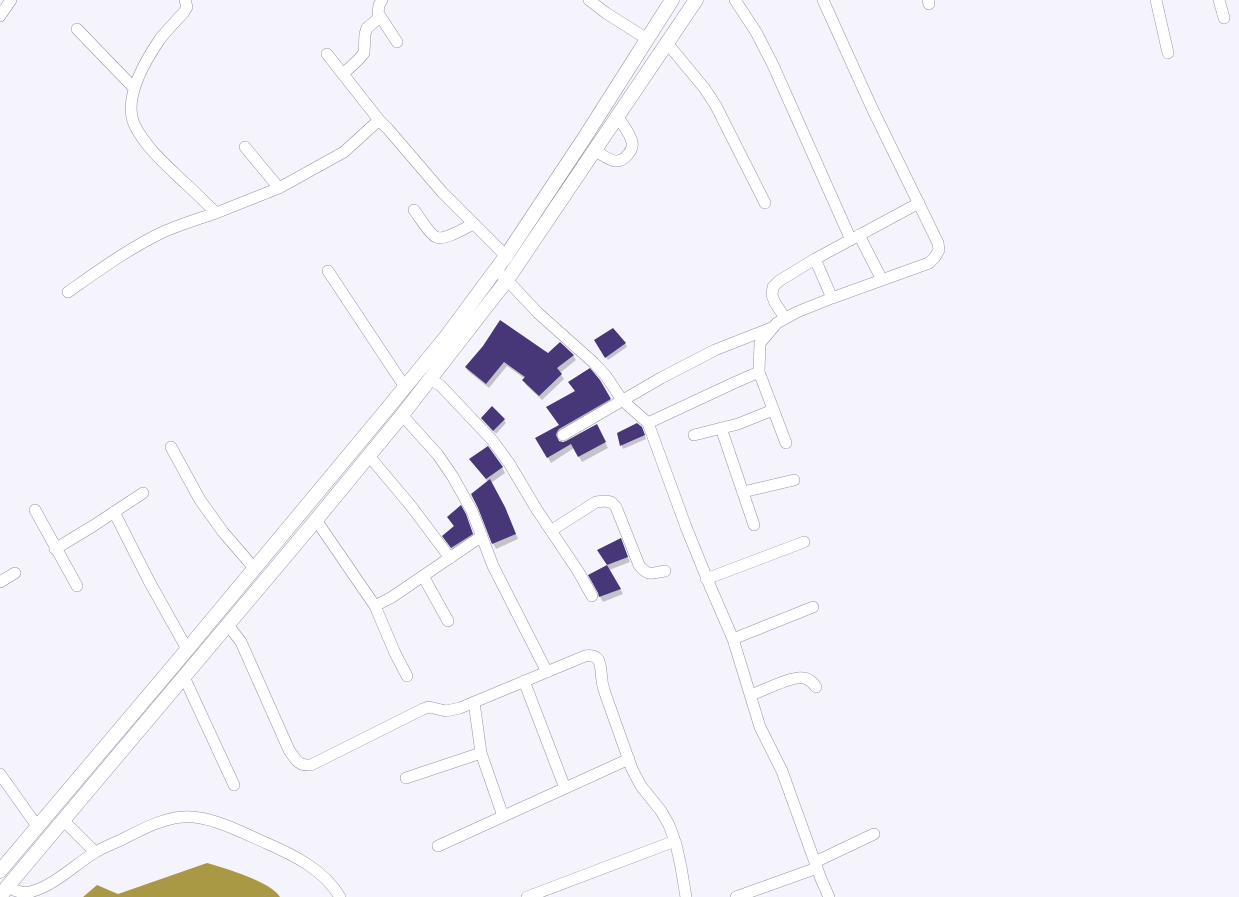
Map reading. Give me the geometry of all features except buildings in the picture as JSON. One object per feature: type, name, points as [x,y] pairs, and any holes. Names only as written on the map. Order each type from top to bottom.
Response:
[{"type":"main road","points":[[0,871],[186,651],[446,338],[506,256],[579,146],[672,0]]},
{"type":"main road","points":[[3,892],[401,417],[507,280],[696,0]]},
{"type":"street","points":[[0,16],[11,0]]},
{"type":"street","points":[[185,0],[187,7],[184,12],[160,39],[145,63],[132,92],[132,111],[135,125],[160,161],[216,213]]},
{"type":"street","points":[[382,0],[379,5],[378,13],[397,42]]},
{"type":"street","points":[[589,0],[606,13],[647,39]]},
{"type":"street","points":[[736,0],[756,32],[773,65],[855,238],[882,280]]},
{"type":"street","points":[[786,443],[759,372],[760,344],[772,328],[777,323],[797,312],[929,262],[935,257],[939,250],[938,243],[872,108],[822,0]]},
{"type":"street","points":[[1156,0],[1168,52]]},
{"type":"street","points":[[1219,0],[1224,18]]},
{"type":"street","points":[[343,74],[364,53],[365,34],[367,28],[380,17]]},
{"type":"street","points":[[77,29],[134,88]]},
{"type":"street","points":[[667,43],[705,89],[716,106],[765,203]]},
{"type":"street","points":[[327,54],[379,120],[442,192],[506,256]]},
{"type":"street","points":[[579,146],[615,161],[620,160],[627,155],[632,149],[633,143],[618,117]]},
{"type":"street","points":[[68,292],[140,244],[169,230],[279,188],[344,152],[379,120]]},
{"type":"street","points":[[245,147],[279,188]]},
{"type":"street","points":[[785,318],[775,303],[772,295],[774,287],[778,281],[815,259],[919,203]]},
{"type":"street","points":[[414,210],[432,234],[436,237],[445,237],[474,224]]},
{"type":"street","points":[[815,259],[832,298]]},
{"type":"street","points":[[328,270],[405,387]]},
{"type":"street","points":[[496,270],[538,312],[594,363],[606,376],[622,400],[648,423],[706,579],[733,639],[760,727],[782,771],[829,897]]},
{"type":"street","points":[[563,435],[661,378],[715,350],[772,328]]},
{"type":"street","points":[[648,423],[759,372]]},
{"type":"street","points":[[430,379],[441,386],[492,440],[509,463],[537,510],[552,530],[592,596]]},
{"type":"street","points":[[387,409],[401,417],[438,455],[453,477],[472,511],[493,566],[547,672]]},
{"type":"street","points":[[694,436],[738,424],[773,410]]},
{"type":"street","points":[[721,428],[754,525]]},
{"type":"street","points":[[171,447],[200,500],[223,532],[254,568]]},
{"type":"street","points":[[368,456],[411,506],[450,558]]},
{"type":"street","points":[[743,492],[794,480]]},
{"type":"street","points":[[55,549],[143,493]]},
{"type":"street","points":[[552,530],[596,502],[611,502],[616,508],[639,565],[644,572],[665,571]]},
{"type":"street","points":[[35,510],[55,549],[77,586]]},
{"type":"street","points":[[114,512],[148,581],[186,651],[196,662]]},
{"type":"street","points":[[316,520],[375,606],[395,653],[407,676]]},
{"type":"street","points":[[375,606],[392,597],[482,536]]},
{"type":"street","points":[[706,579],[804,542]]},
{"type":"street","points":[[0,582],[15,574]]},
{"type":"street","points":[[423,576],[448,621]]},
{"type":"street","points":[[733,639],[813,607]]},
{"type":"street","points":[[228,625],[241,642],[289,750],[298,762],[304,766],[312,765],[423,709],[429,707],[446,711],[460,708],[586,656],[591,655],[596,657],[600,661],[605,693],[629,759],[641,786],[661,811],[675,840],[686,897]]},
{"type":"street","points":[[184,677],[234,785]]},
{"type":"street","points":[[750,695],[792,679],[803,677],[810,680],[816,687]]},
{"type":"street","points":[[524,681],[565,788]]},
{"type":"street","points":[[474,702],[481,753],[503,816]]},
{"type":"street","points":[[406,778],[481,753]]},
{"type":"street","points":[[438,846],[629,759]]},
{"type":"street","points":[[0,774],[37,826]]},
{"type":"street","points":[[56,804],[94,852]]},
{"type":"street","points":[[3,892],[28,893],[44,887],[94,852],[156,823],[182,817],[202,818],[234,829],[284,851],[313,868],[336,889],[340,897]]},
{"type":"street","points":[[736,897],[816,865],[874,834]]},
{"type":"street","points":[[527,897],[675,840]]},
{"type":"shaded area","points":[[207,863],[258,881],[275,891],[280,897],[83,897],[97,885],[118,894]]}]
